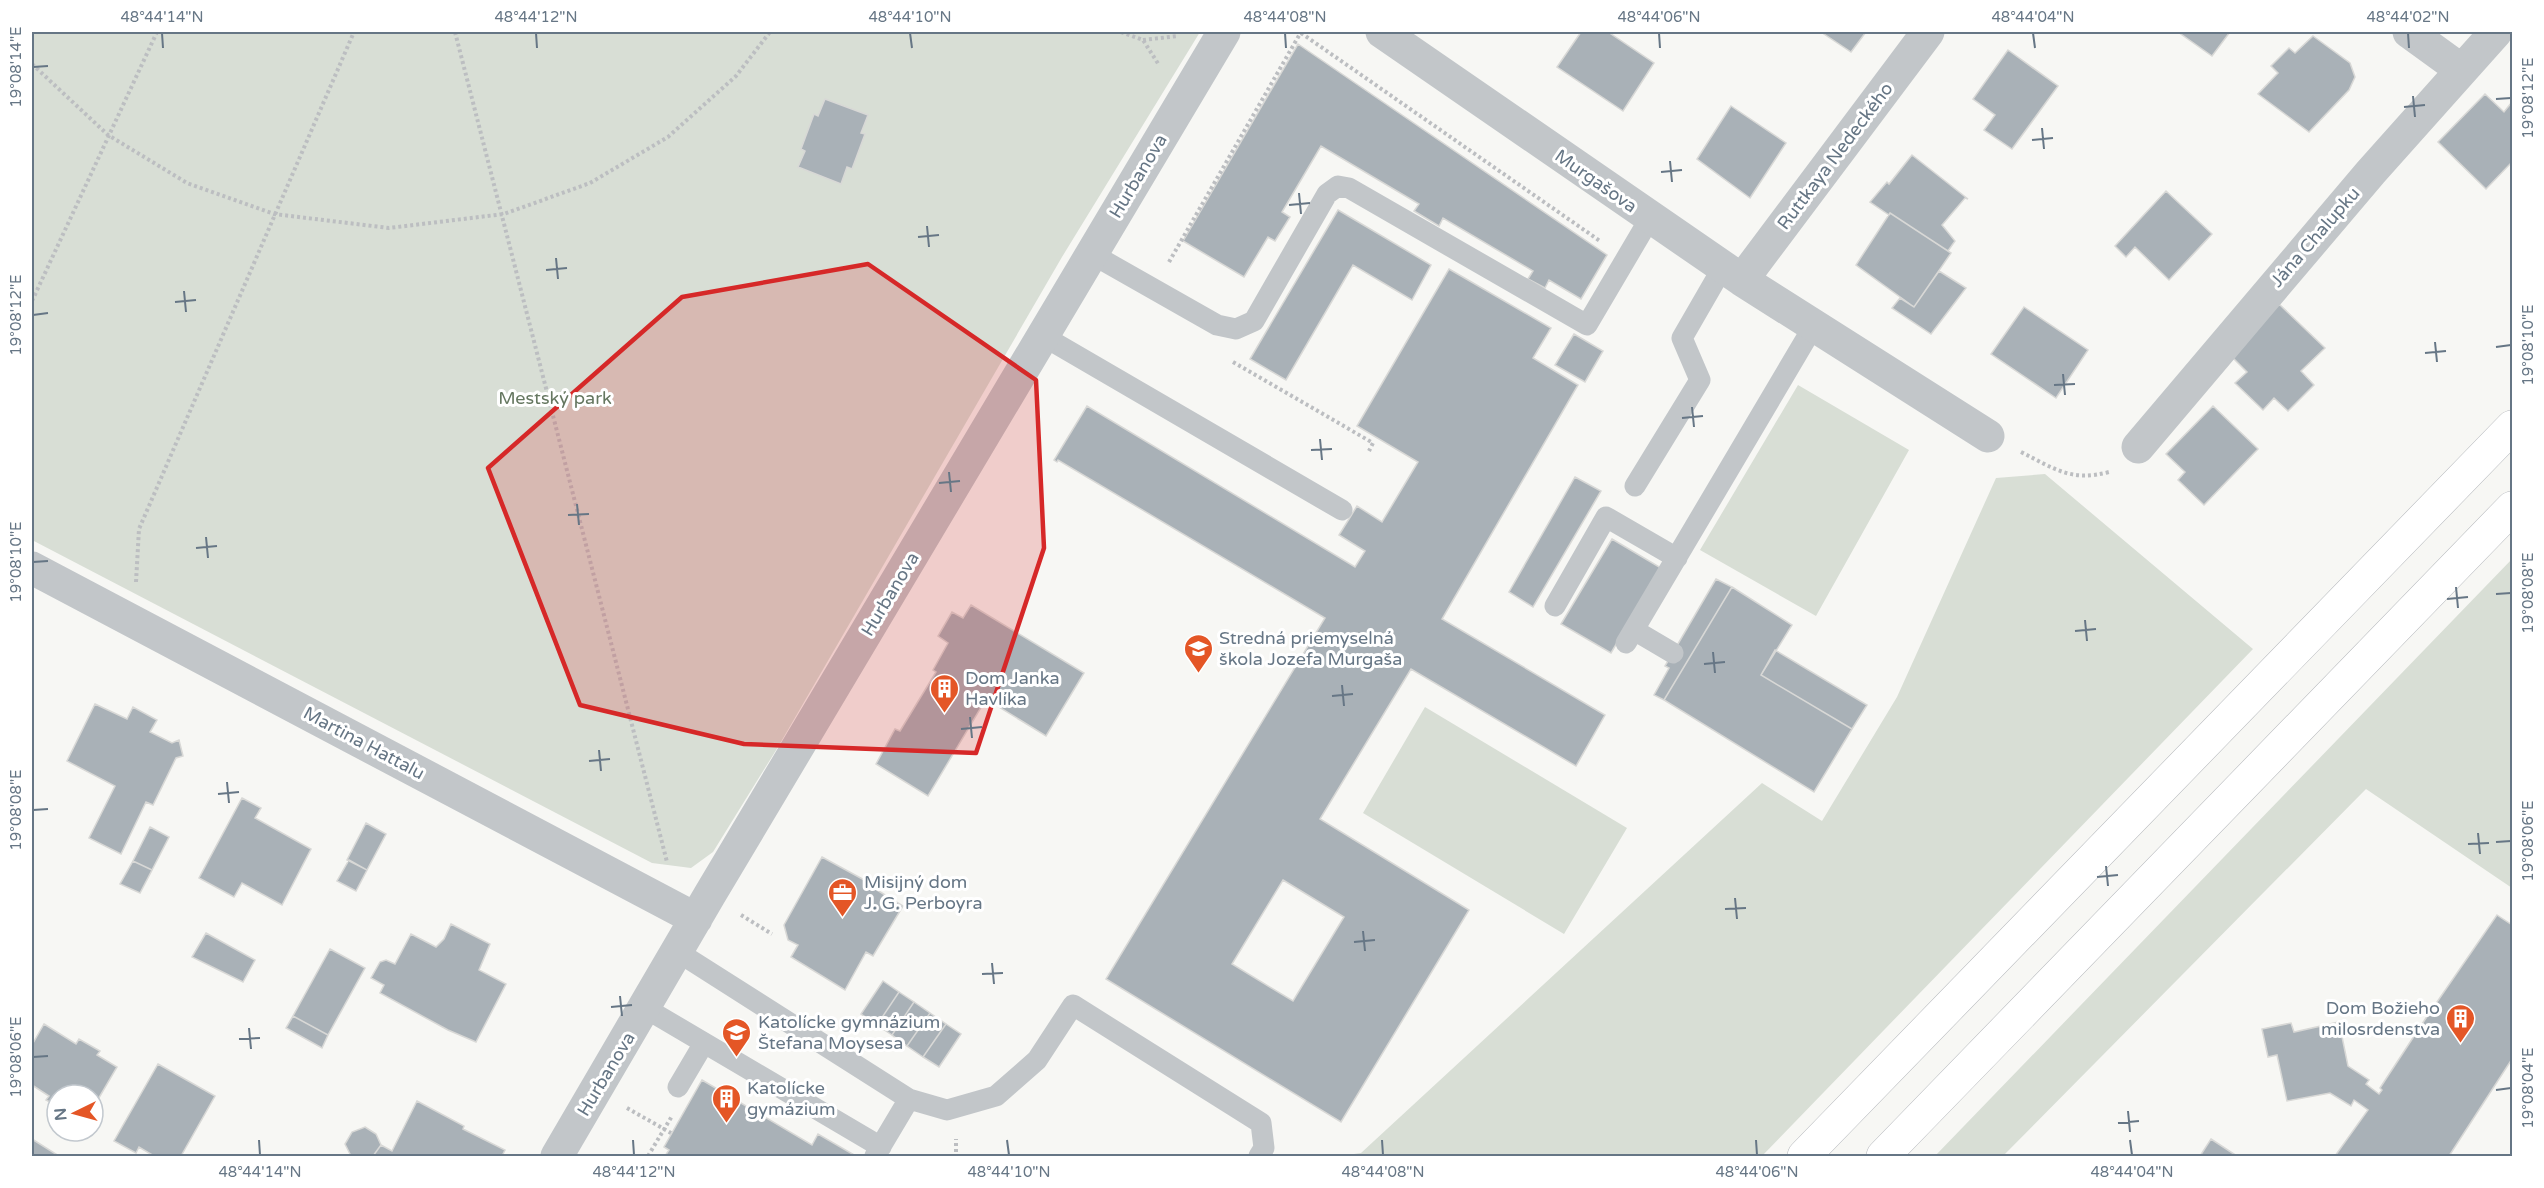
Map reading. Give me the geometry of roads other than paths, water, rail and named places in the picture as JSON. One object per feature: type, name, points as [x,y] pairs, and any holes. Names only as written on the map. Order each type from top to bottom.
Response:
[{"type":"highway","points":[[1804,1156],[2512,427]]},
{"type":"highway","points":[[1883,1156],[2512,508]]},
{"type":"street","name":"Hurbanova","points":[[557,1156],[1224,32]]},
{"type":"street","name":"Murgašova","points":[[1382,32],[1733,274],[1813,327],[1988,436]]},
{"type":"street","name":"Ruttkaya Nedeckého","points":[[1733,274],[1928,32]]},
{"type":"street","points":[[2409,32],[2460,69]]},
{"type":"street","name":"Jána Chalupku","points":[[2138,447],[2460,69],[2496,32]]},
{"type":"street","name":"Martina Hattalu","points":[[32,568],[696,919]]},
{"type":"lane","points":[[1092,254],[1217,326],[1236,329],[1254,321],[1328,194],[1338,186],[1349,188],[1587,325],[1650,218]]},
{"type":"lane","points":[[1635,486],[1700,380],[1682,338],[1733,274]]},
{"type":"lane","points":[[1673,653],[1630,637],[1813,327]]},
{"type":"lane","points":[[1043,336],[1342,510]]},
{"type":"lane","points":[[1555,606],[1606,517],[1677,558]]},
{"type":"lane","points":[[678,952],[909,1099],[947,1110],[996,1096],[1037,1060],[1073,1005],[1261,1123],[1264,1148],[1259,1156]]},
{"type":"lane","points":[[645,1008],[878,1152],[909,1099]]},
{"type":"lane","points":[[678,1087],[704,1043]]},
{"type":"place","name":"Stredná priemyselná škola Jozefa Murgaša","points":[[1198,674]]},
{"type":"place","name":"Dom Janka Havlíka","points":[[944,714]]},
{"type":"place","name":"Misijný dom J. G. Perboyra","points":[[843,918]]},
{"type":"place","name":"Dom Božieho milosrdenstva","points":[[2461,1044]]},
{"type":"place","name":"Katolícke gymnázium Štefana Moysesa","points":[[737,1058]]},
{"type":"place","name":"Katolícke gymázium","points":[[726,1124]]},
{"type":"park label","name":"Mestský park","points":[[555,398]]}]
